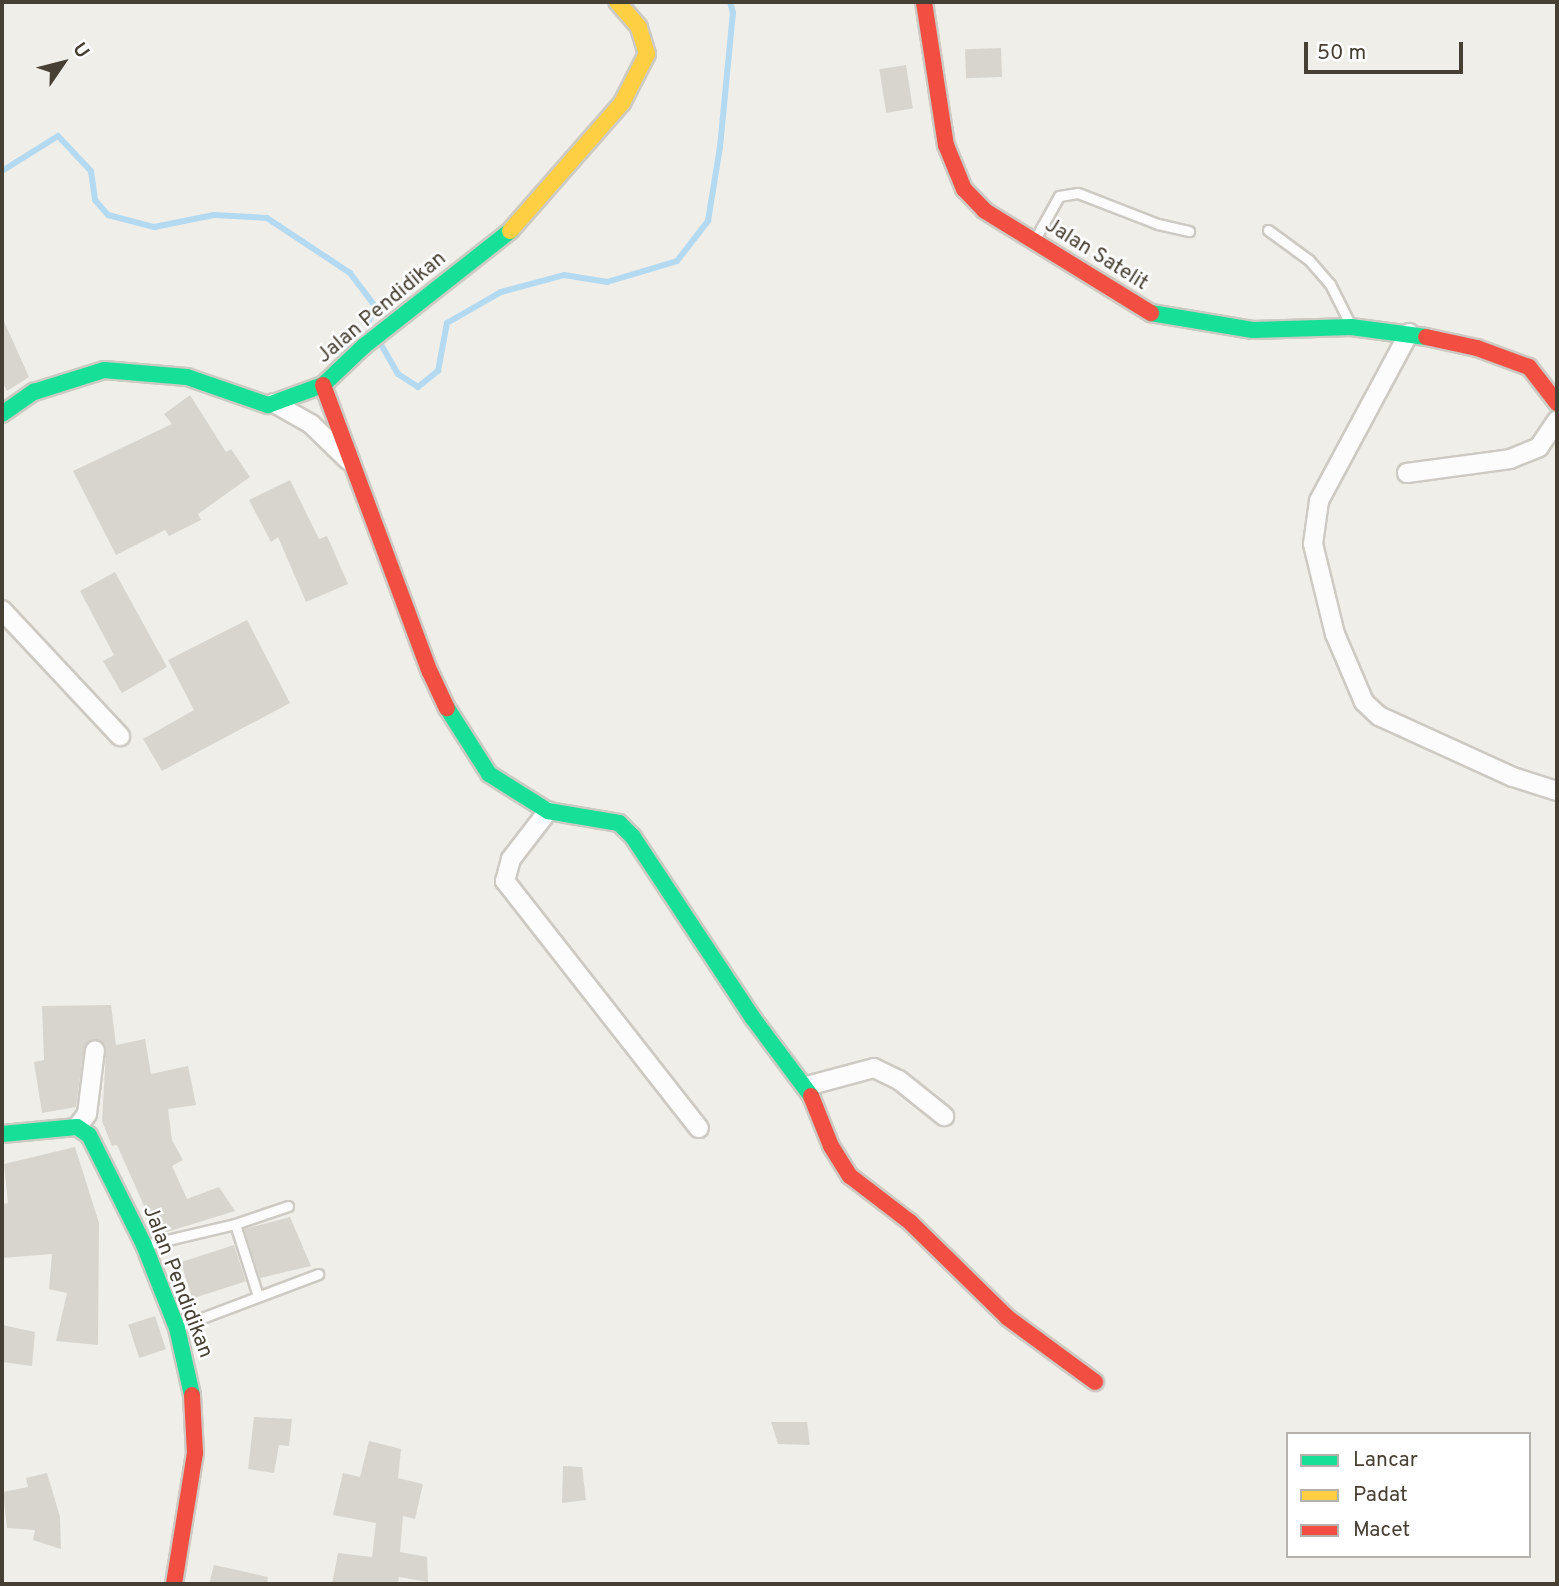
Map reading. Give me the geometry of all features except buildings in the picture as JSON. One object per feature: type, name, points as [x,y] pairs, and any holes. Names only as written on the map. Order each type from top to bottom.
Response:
[{"type":"street","name":"Jalan Pendidikan","points":[[274,403],[323,385],[364,346],[525,219],[622,103],[647,54],[639,27],[617,2]]},
{"type":"street","name":"Jalan Satelit","points":[[924,2],[954,168],[964,190],[985,211],[1111,292],[1154,314],[1253,330],[1351,327],[1409,333],[1510,357],[1546,383],[1557,403]]},
{"type":"street","points":[[1409,333],[1340,458],[1317,510],[1313,544],[1317,574],[1335,634],[1364,702],[1379,716],[1513,777],[1557,791]]},
{"type":"street","points":[[2,415],[34,393],[104,370],[187,377],[268,405],[274,403],[311,424],[348,460]]},
{"type":"street","points":[[323,385],[348,460],[430,672],[459,731],[489,774],[548,811],[620,823],[633,837],[752,1017],[807,1086],[831,1146],[850,1176],[910,1222],[1008,1318],[1095,1382]]},
{"type":"street","points":[[1407,473],[1510,459],[1539,447],[1557,420]]},
{"type":"street","points":[[2,610],[120,736]]},
{"type":"street","points":[[548,811],[511,859],[505,881],[699,1128]]},
{"type":"street","points":[[2,1135],[77,1126],[87,1114],[95,1050]]},
{"type":"street","points":[[807,1086],[874,1068],[899,1080],[944,1116]]},
{"type":"street","name":"Jalan Pendidikan","points":[[77,1126],[93,1139],[144,1245],[177,1328],[194,1402],[195,1453],[174,1584]]},
{"type":"lane","points":[[1034,241],[1059,197],[1078,193],[1158,224],[1189,231]]},
{"type":"lane","points":[[1268,230],[1309,260],[1330,284],[1351,327]]},
{"type":"lane","points":[[144,1245],[234,1224],[288,1206]]},
{"type":"lane","points":[[234,1224],[258,1296]]},
{"type":"lane","points":[[177,1328],[318,1273]]},
{"type":"waterway","points":[[379,341],[398,374],[418,387],[438,371],[447,323],[501,292],[564,275],[607,282],[677,261],[708,221],[720,147],[733,13],[730,2]]},
{"type":"waterway","points":[[2,171],[58,136],[91,171],[95,200],[108,215],[154,227],[214,215],[267,218],[350,273],[375,306],[368,323],[373,332]]},
{"type":"traffic: fast","points":[[2,414],[34,392],[104,370],[187,377],[268,405],[323,385],[364,346],[510,231]]},
{"type":"traffic: fast","points":[[1151,313],[1253,330],[1351,327],[1426,337]]},
{"type":"traffic: fast","points":[[447,708],[489,774],[548,811],[619,823],[633,837],[752,1017],[811,1096]]},
{"type":"traffic: fast","points":[[2,1134],[77,1127],[89,1135],[144,1245],[177,1328],[192,1395]]},
{"type":"traffic: slow","points":[[510,231],[622,103],[647,54],[639,27],[617,2]]},
{"type":"traffic: jam","points":[[924,2],[946,145],[964,189],[985,211],[1151,313]]},
{"type":"traffic: jam","points":[[1426,337],[1477,348],[1529,367],[1557,403]]},
{"type":"traffic: jam","points":[[323,385],[430,672],[447,708]]},
{"type":"traffic: jam","points":[[811,1096],[831,1146],[850,1176],[910,1222],[1008,1318],[1095,1382]]},
{"type":"traffic: jam","points":[[174,1584],[195,1453],[192,1395]]}]
